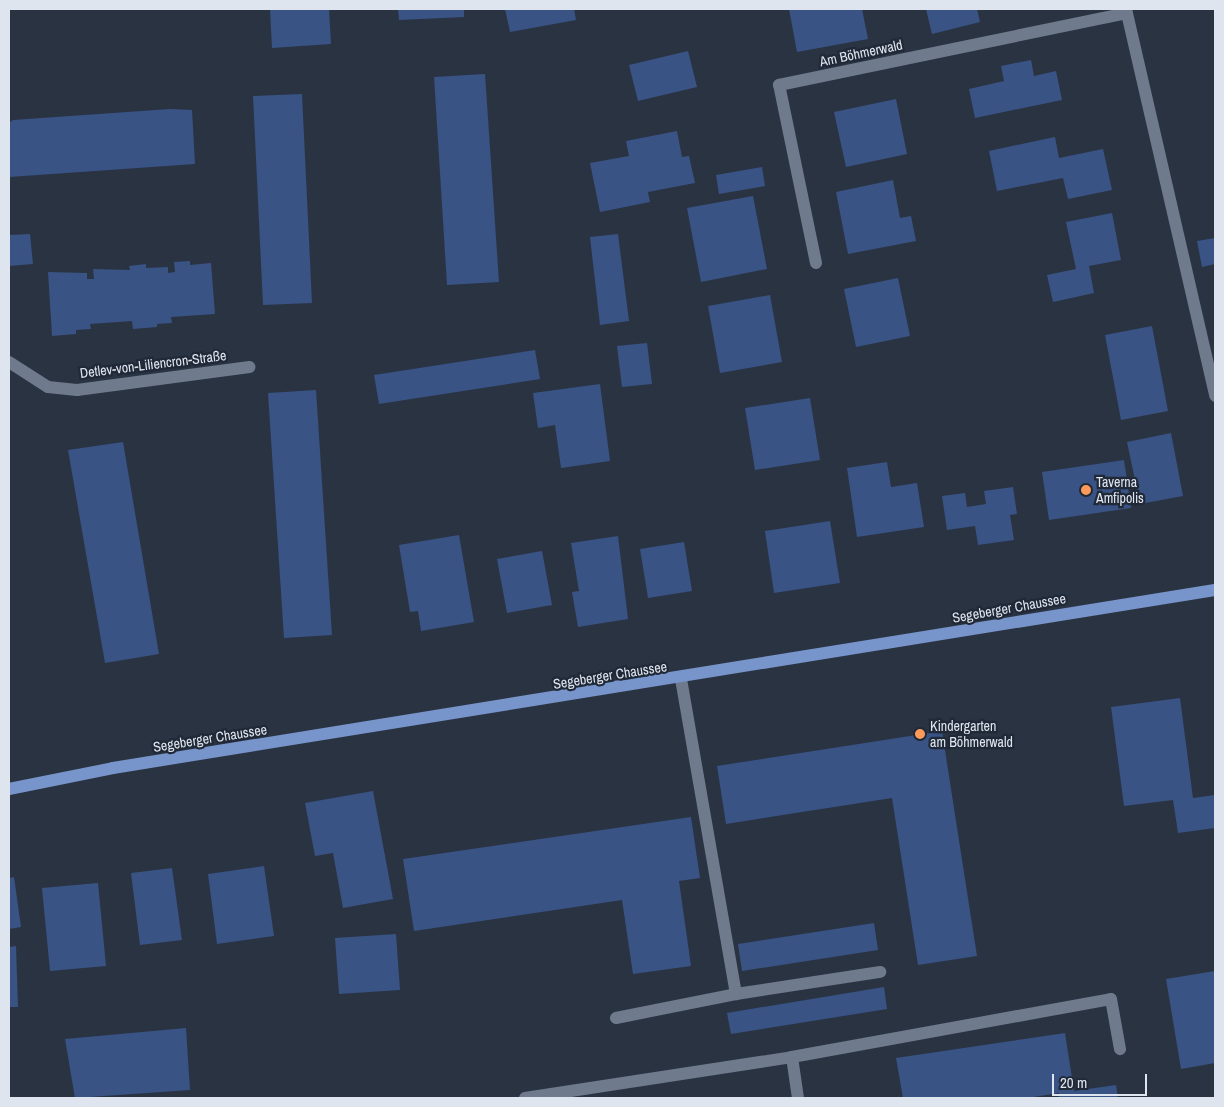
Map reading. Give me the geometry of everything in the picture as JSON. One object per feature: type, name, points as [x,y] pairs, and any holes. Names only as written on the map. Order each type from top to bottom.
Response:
[{"type":"main road","name":"Segeberger Chaussee","points":[[9,789],[113,768],[681,679],[1215,590]]},
{"type":"street","name":"Am Böhmerwald","points":[[816,263],[779,85],[1126,11],[1215,396]]},
{"type":"street","name":"Detlev-von-Liliencron-Straße","points":[[9,362],[48,386],[77,390],[249,367]]},
{"type":"street","points":[[681,679],[736,994]]},
{"type":"street","points":[[616,1018],[736,994],[880,972]]},
{"type":"street","points":[[525,1098],[792,1057],[1111,999],[1120,1049]]},
{"type":"street","points":[[792,1057],[798,1098]]},
{"type":"building","points":[[270,9],[329,9],[331,44],[272,48]]},
{"type":"building","points":[[398,9],[464,9],[464,17],[399,20]]},
{"type":"building","points":[[505,9],[574,9],[576,20],[510,32]]},
{"type":"building","points":[[789,9],[862,9],[868,39],[797,52]]},
{"type":"building","points":[[926,9],[977,9],[980,22],[932,34]]},
{"type":"building","points":[[688,51],[697,87],[638,101],[629,65]]},
{"type":"building","points":[[1031,60],[1034,76],[1056,71],[1062,100],[975,118],[969,89],[1004,81],[1001,66]]},
{"type":"building","points":[[485,74],[499,282],[447,285],[434,77]]},
{"type":"building","points":[[302,94],[312,303],[263,305],[253,96]]},
{"type":"building","points":[[896,99],[907,154],[846,167],[834,112]]},
{"type":"building","points":[[170,109],[192,110],[195,164],[9,177],[9,123],[13,120]]},
{"type":"building","points":[[677,131],[682,157],[689,156],[695,183],[648,192],[650,202],[600,212],[590,163],[629,156],[626,141]]},
{"type":"building","points":[[1055,137],[1059,158],[1103,149],[1112,190],[1068,199],[1063,178],[997,191],[989,151]]},
{"type":"building","points":[[762,167],[765,186],[719,194],[716,175]]},
{"type":"building","points":[[893,180],[900,218],[911,216],[916,241],[848,254],[836,192]]},
{"type":"building","points":[[753,196],[767,269],[701,282],[687,208]]},
{"type":"building","points":[[1112,213],[1121,260],[1089,266],[1094,293],[1053,302],[1047,275],[1076,269],[1066,222]]},
{"type":"building","points":[[30,234],[33,264],[9,266],[9,235]]},
{"type":"building","points":[[618,234],[629,321],[600,325],[590,237]]},
{"type":"building","points":[[1215,238],[1215,264],[1202,267],[1197,241]]},
{"type":"building","points":[[190,261],[190,265],[211,263],[215,314],[171,317],[172,323],[157,324],[157,327],[133,329],[132,321],[90,324],[91,329],[76,330],[76,334],[52,336],[48,272],[87,273],[87,279],[94,279],[93,269],[130,270],[129,266],[146,264],[146,268],[168,267],[168,273],[175,272],[174,262]]},
{"type":"building","points":[[898,278],[910,336],[856,347],[844,289]]},
{"type":"building","points":[[770,295],[782,362],[720,373],[708,306]]},
{"type":"building","points":[[1152,326],[1168,411],[1121,420],[1105,335]]},
{"type":"building","points":[[647,343],[652,384],[622,387],[617,346]]},
{"type":"building","points":[[535,350],[540,379],[379,404],[374,375]]},
{"type":"building","points":[[600,384],[610,461],[561,468],[555,425],[538,428],[533,393]]},
{"type":"building","points":[[316,390],[332,635],[284,638],[268,393]]},
{"type":"building","points":[[810,398],[820,460],[755,470],[745,408]]},
{"type":"building","points":[[1171,433],[1183,496],[1140,504],[1127,442]]},
{"type":"building","points":[[123,442],[159,654],[105,663],[68,450]]},
{"type":"building","name":"Taverna Amfipolis","points":[[1124,460],[1131,508],[1049,520],[1042,472]]},
{"type":"building","points":[[887,462],[891,487],[917,483],[924,527],[857,537],[847,468]]},
{"type":"building","points":[[1013,487],[1017,514],[1010,515],[1014,540],[978,545],[975,526],[947,530],[942,496],[965,493],[967,507],[986,504],[984,491]]},
{"type":"building","points":[[830,521],[840,583],[774,593],[765,531]]},
{"type":"building","points":[[459,535],[474,622],[421,631],[418,611],[410,612],[399,545]]},
{"type":"building","points":[[618,536],[628,619],[578,627],[572,592],[579,591],[571,543]]},
{"type":"building","points":[[684,542],[692,591],[648,598],[640,549]]},
{"type":"building","points":[[542,551],[552,605],[507,613],[497,559]]},
{"type":"building","points":[[1180,698],[1193,798],[1215,795],[1215,828],[1178,833],[1173,800],[1124,806],[1111,707]]},
{"type":"building","points":[[942,731],[977,956],[918,965],[892,798],[726,824],[717,766]]},
{"type":"building","points":[[373,791],[393,899],[343,908],[333,853],[315,856],[305,803]]},
{"type":"building","points":[[691,817],[700,878],[679,881],[691,966],[633,974],[622,900],[414,931],[403,859]]},
{"type":"building","points":[[264,866],[274,936],[217,944],[208,874]]},
{"type":"building","points":[[172,868],[182,940],[140,945],[131,873]]},
{"type":"building","points":[[14,877],[21,927],[9,929],[9,878]]},
{"type":"building","points":[[98,883],[106,966],[50,971],[42,888]]},
{"type":"building","points":[[874,923],[878,950],[742,971],[738,944]]},
{"type":"building","points":[[396,934],[400,990],[339,994],[335,938]]},
{"type":"building","points":[[16,946],[18,1007],[9,1007],[9,947]]},
{"type":"building","points":[[1215,971],[1215,1063],[1181,1069],[1166,979]]},
{"type":"building","points":[[884,987],[887,1009],[731,1034],[727,1013]]},
{"type":"building","points":[[186,1028],[190,1090],[75,1098],[65,1039]]},
{"type":"building","points":[[1065,1033],[1074,1091],[1116,1085],[1118,1098],[1059,1098],[1059,1093],[1027,1098],[903,1098],[896,1058]]},
{"type":"place","name":"Taverna Amfipolis","points":[[1086,490]]},
{"type":"place","name":"Kindergarten am Böhmerwald","points":[[920,734]]}]
